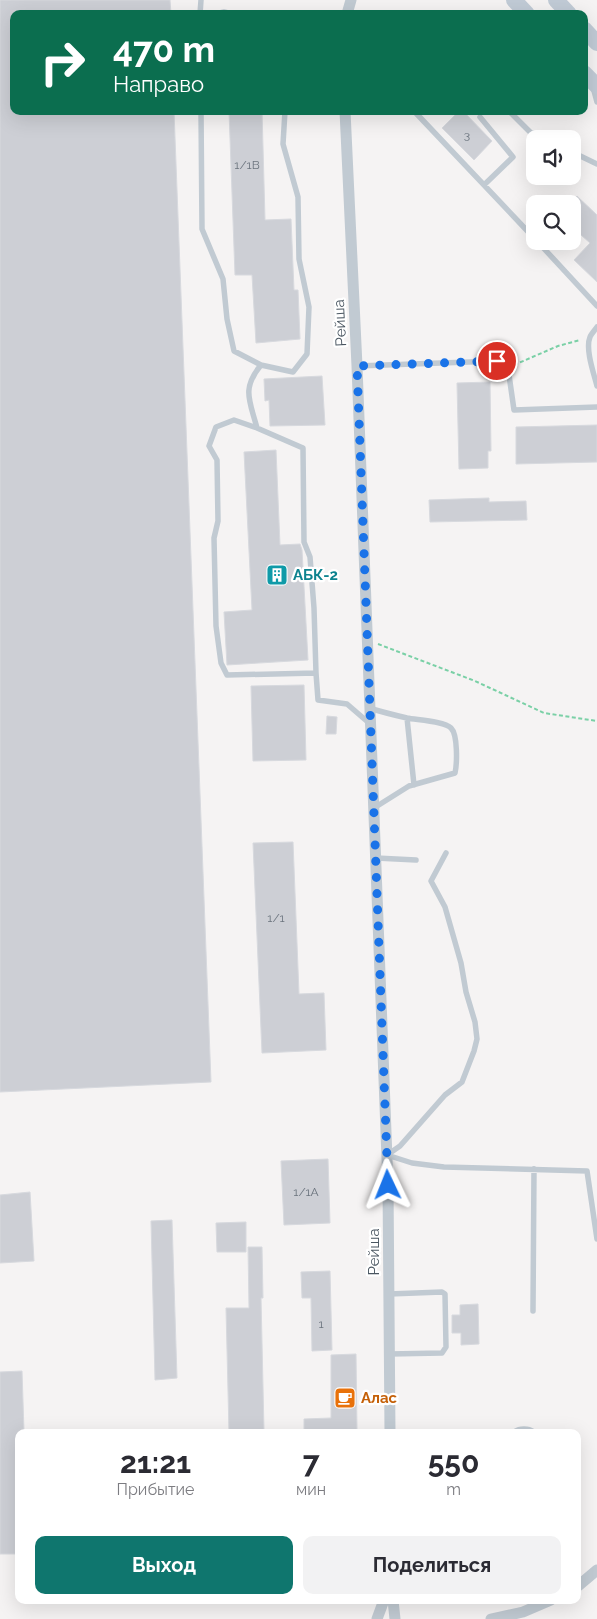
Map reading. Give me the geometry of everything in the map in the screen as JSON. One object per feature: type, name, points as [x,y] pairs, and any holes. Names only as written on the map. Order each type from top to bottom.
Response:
[{"type":"main road","points":[[514,0],[523,10]]},
{"type":"main road","points":[[556,0],[565,10]]},
{"type":"main road","points":[[588,33],[597,43]]},
{"type":"street","name":"Рейша","points":[[345,115],[357,366],[369,723],[387,1155],[390,1429]]},
{"type":"street","points":[[581,1583],[597,1570]]},
{"type":"street","points":[[377,1619],[383,1604]]},
{"type":"street","points":[[393,1604],[395,1619]]},
{"type":"street","points":[[491,1619],[523,1612],[542,1604]]},
{"type":"lane","points":[[591,80],[597,102]]},
{"type":"lane","points":[[201,115],[202,228],[223,279],[227,319],[234,351],[260,366],[293,372],[307,354],[309,307],[299,260],[298,197],[283,144],[285,115]]},
{"type":"lane","points":[[418,115],[526,229]]},
{"type":"lane","points":[[513,115],[528,130]]},
{"type":"lane","points":[[480,117],[513,158],[484,184]]},
{"type":"lane","points":[[581,156],[597,164]]},
{"type":"lane","points":[[545,250],[597,306]]},
{"type":"lane","points":[[597,327],[590,337],[589,352],[597,386]]},
{"type":"lane","points":[[357,366],[497,361],[508,368],[514,410],[597,407]]},
{"type":"lane","points":[[257,428],[248,391],[252,376],[260,366]]},
{"type":"lane","points":[[316,673],[227,675],[221,663],[216,626],[214,538],[218,522],[217,460],[209,446],[216,427],[234,420],[303,448],[304,542],[310,558],[318,700],[347,704],[369,723]]},
{"type":"lane","points":[[369,708],[408,718],[444,724],[452,728],[455,735],[457,766],[455,773],[414,785],[398,792],[373,809]]},
{"type":"lane","points":[[408,718],[414,785]]},
{"type":"lane","points":[[387,1155],[400,1146],[445,1095],[462,1082],[476,1039],[475,1022],[448,916],[431,881],[446,853]]},
{"type":"lane","points":[[375,858],[416,860]]},
{"type":"lane","points":[[387,1155],[412,1163],[444,1167],[587,1171],[597,1239]]},
{"type":"lane","points":[[533,1311],[534,1169]]},
{"type":"lane","points":[[389,1294],[442,1292],[445,1294],[446,1347],[442,1353],[389,1354]]},
{"type":"path","points":[[508,368],[550,349],[590,337]]},
{"type":"path","points":[[367,639],[475,681],[544,713],[597,721]]},
{"type":"building","points":[[0,0],[170,0],[171,10],[10,10],[10,115],[174,115],[211,1082],[0,1092]]},
{"type":"building","points":[[229,115],[262,115],[265,220],[291,219],[294,290],[298,290],[300,339],[256,343],[252,275],[235,275]]},
{"type":"building","points":[[455,115],[467,115],[492,141],[474,160],[442,128]]},
{"type":"building","points":[[581,200],[597,215],[597,282],[574,260],[590,243],[581,235]]},
{"type":"building","points":[[322,376],[325,425],[270,426],[269,400],[265,401],[264,379]]},
{"type":"building","points":[[490,382],[491,451],[488,451],[488,468],[459,469],[457,383]]},
{"type":"building","points":[[597,425],[597,462],[516,464],[516,427]]},
{"type":"building","name":"АБК-2","points":[[276,450],[280,545],[300,544],[302,550],[308,660],[227,665],[224,612],[252,610],[244,452]]},
{"type":"building","points":[[489,498],[489,502],[526,501],[527,520],[430,522],[429,500]]},
{"type":"building","points":[[304,685],[306,760],[253,761],[251,686]]},
{"type":"building","points":[[327,716],[337,717],[336,734],[326,734]]},
{"type":"building","points":[[293,842],[299,994],[324,993],[326,1050],[262,1053],[253,843]]},
{"type":"building","points":[[328,1159],[330,1223],[284,1225],[281,1161]]},
{"type":"building","points":[[30,1192],[34,1261],[0,1263],[0,1195]]},
{"type":"building","points":[[172,1220],[177,1378],[155,1380],[151,1221]]},
{"type":"building","points":[[246,1222],[246,1252],[217,1252],[216,1223]]},
{"type":"building","points":[[248,1247],[262,1247],[263,1298],[261,1298],[264,1429],[229,1429],[226,1308],[249,1308]]},
{"type":"building","points":[[330,1271],[332,1350],[312,1351],[311,1298],[302,1298],[301,1272]]},
{"type":"building","points":[[478,1304],[479,1344],[461,1345],[461,1333],[452,1333],[452,1315],[460,1315],[460,1305]]},
{"type":"building","points":[[356,1354],[357,1429],[304,1429],[304,1419],[331,1418],[331,1355]]},
{"type":"building","points":[[22,1371],[24,1429],[15,1429],[15,1554],[0,1554],[0,1372]]},
{"type":"place","name":"АБК-2","points":[[277,575]]},
{"type":"place","name":"Алас","points":[[345,1398]]},
{"type":"route","points":[[388,1185],[369,723],[357,366],[497,361]]}]
